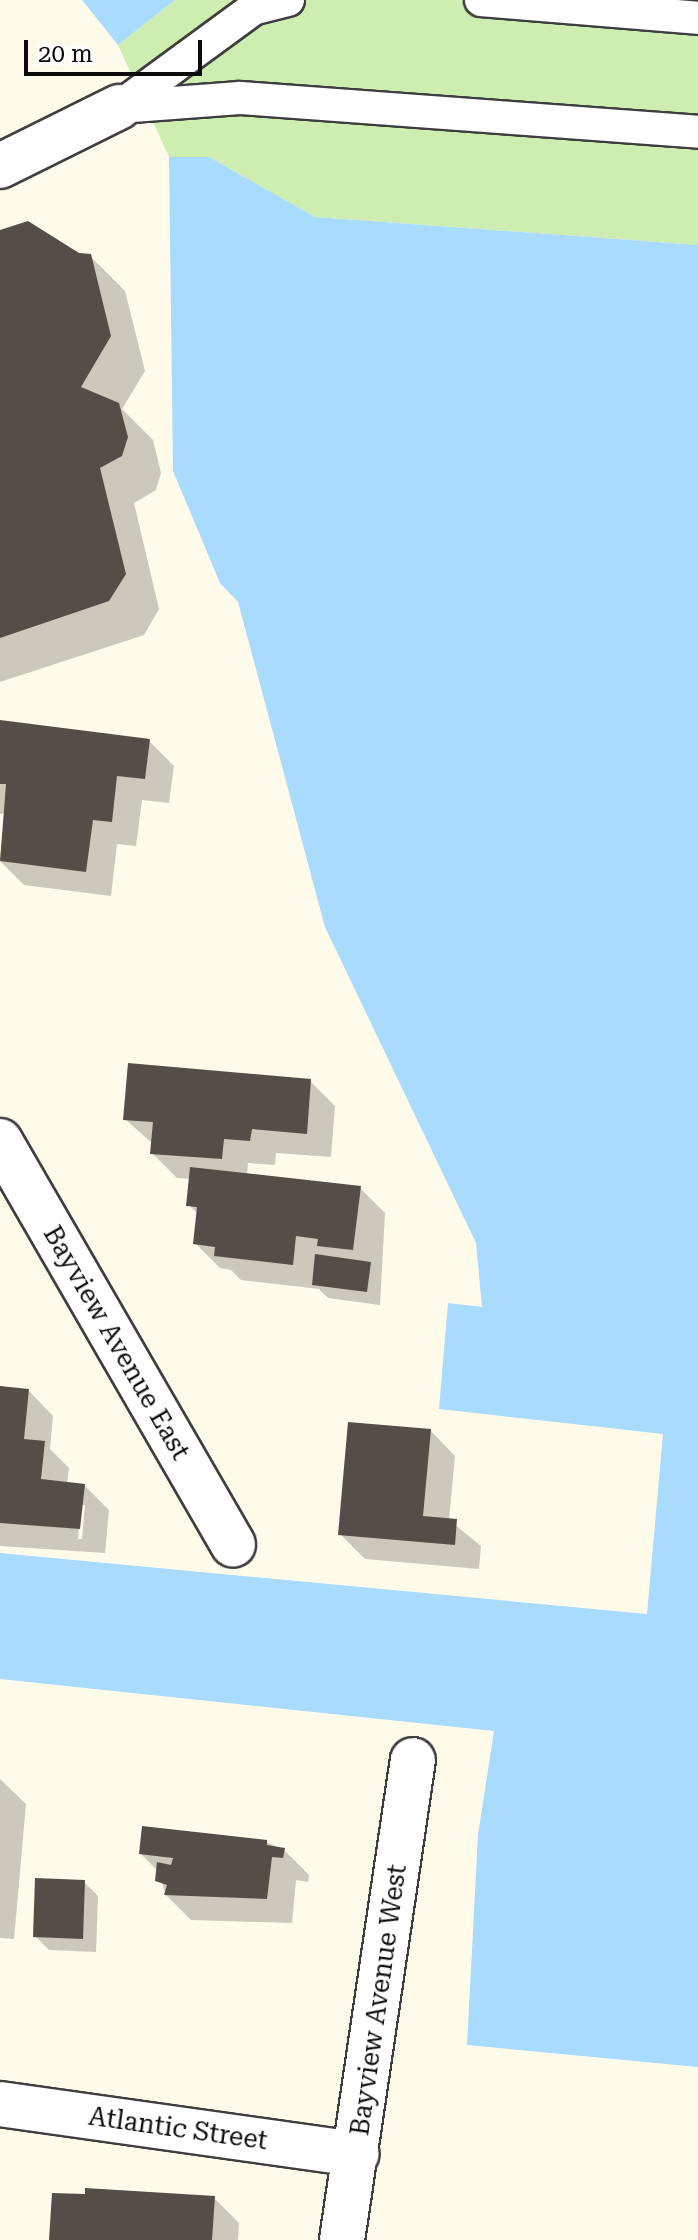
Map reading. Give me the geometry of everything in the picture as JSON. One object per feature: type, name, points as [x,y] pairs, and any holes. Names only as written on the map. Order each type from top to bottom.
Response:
[{"type":"street","points":[[0,166],[119,107]]},
{"type":"street","name":"Bayview Avenue East","points":[[0,1141],[233,1544]]},
{"type":"street","name":"Bayview Avenue West","points":[[342,2240],[413,1760]]},
{"type":"street","name":"Atlantic Street","points":[[0,2104],[357,2154]]},
{"type":"lane","points":[[119,107],[253,9],[288,0]]},
{"type":"lane","points":[[481,0],[698,18]]},
{"type":"lane","points":[[119,107],[240,98],[698,132]]},
{"type":"green space","points":[[175,0],[698,0],[698,245],[315,217],[209,157],[169,157],[118,45]]},
{"type":"water","points":[[82,0],[175,0],[118,45]]},
{"type":"water","points":[[169,157],[209,157],[315,217],[698,245],[698,2067],[467,2045],[478,1835],[494,1731],[0,1679],[0,1553],[647,1614],[663,1434],[439,1409],[448,1303],[482,1307],[476,1243],[325,927],[238,602],[220,583],[173,471]]},
{"type":"building","points":[[28,221],[79,253],[91,254],[111,336],[81,387],[119,403],[128,437],[122,456],[100,468],[126,574],[109,601],[0,638],[0,230]]},
{"type":"building","points":[[0,720],[150,739],[145,779],[117,776],[112,822],[93,820],[86,872],[0,861],[6,784],[0,784]]},
{"type":"building","points":[[128,1063],[311,1079],[307,1134],[252,1129],[250,1141],[224,1139],[222,1159],[150,1154],[153,1122],[123,1120]]},
{"type":"building","points":[[190,1167],[361,1186],[353,1250],[317,1246],[318,1239],[296,1236],[293,1265],[214,1256],[215,1247],[193,1244],[197,1207],[186,1206]]},
{"type":"building","points":[[315,1254],[371,1262],[367,1292],[312,1285]]},
{"type":"building","points":[[0,1386],[29,1389],[24,1439],[45,1441],[41,1479],[85,1484],[80,1529],[0,1523]]},
{"type":"building","points":[[348,1422],[431,1429],[423,1516],[457,1519],[455,1545],[338,1535]]},
{"type":"building","points":[[142,1826],[267,1840],[267,1845],[285,1848],[283,1858],[272,1857],[267,1899],[164,1895],[167,1885],[155,1881],[157,1862],[171,1865],[173,1858],[139,1854]]},
{"type":"building","points":[[35,1878],[85,1880],[83,1939],[33,1937]]},
{"type":"building","points":[[85,2188],[215,2196],[212,2240],[49,2240],[52,2193],[85,2194]]}]
